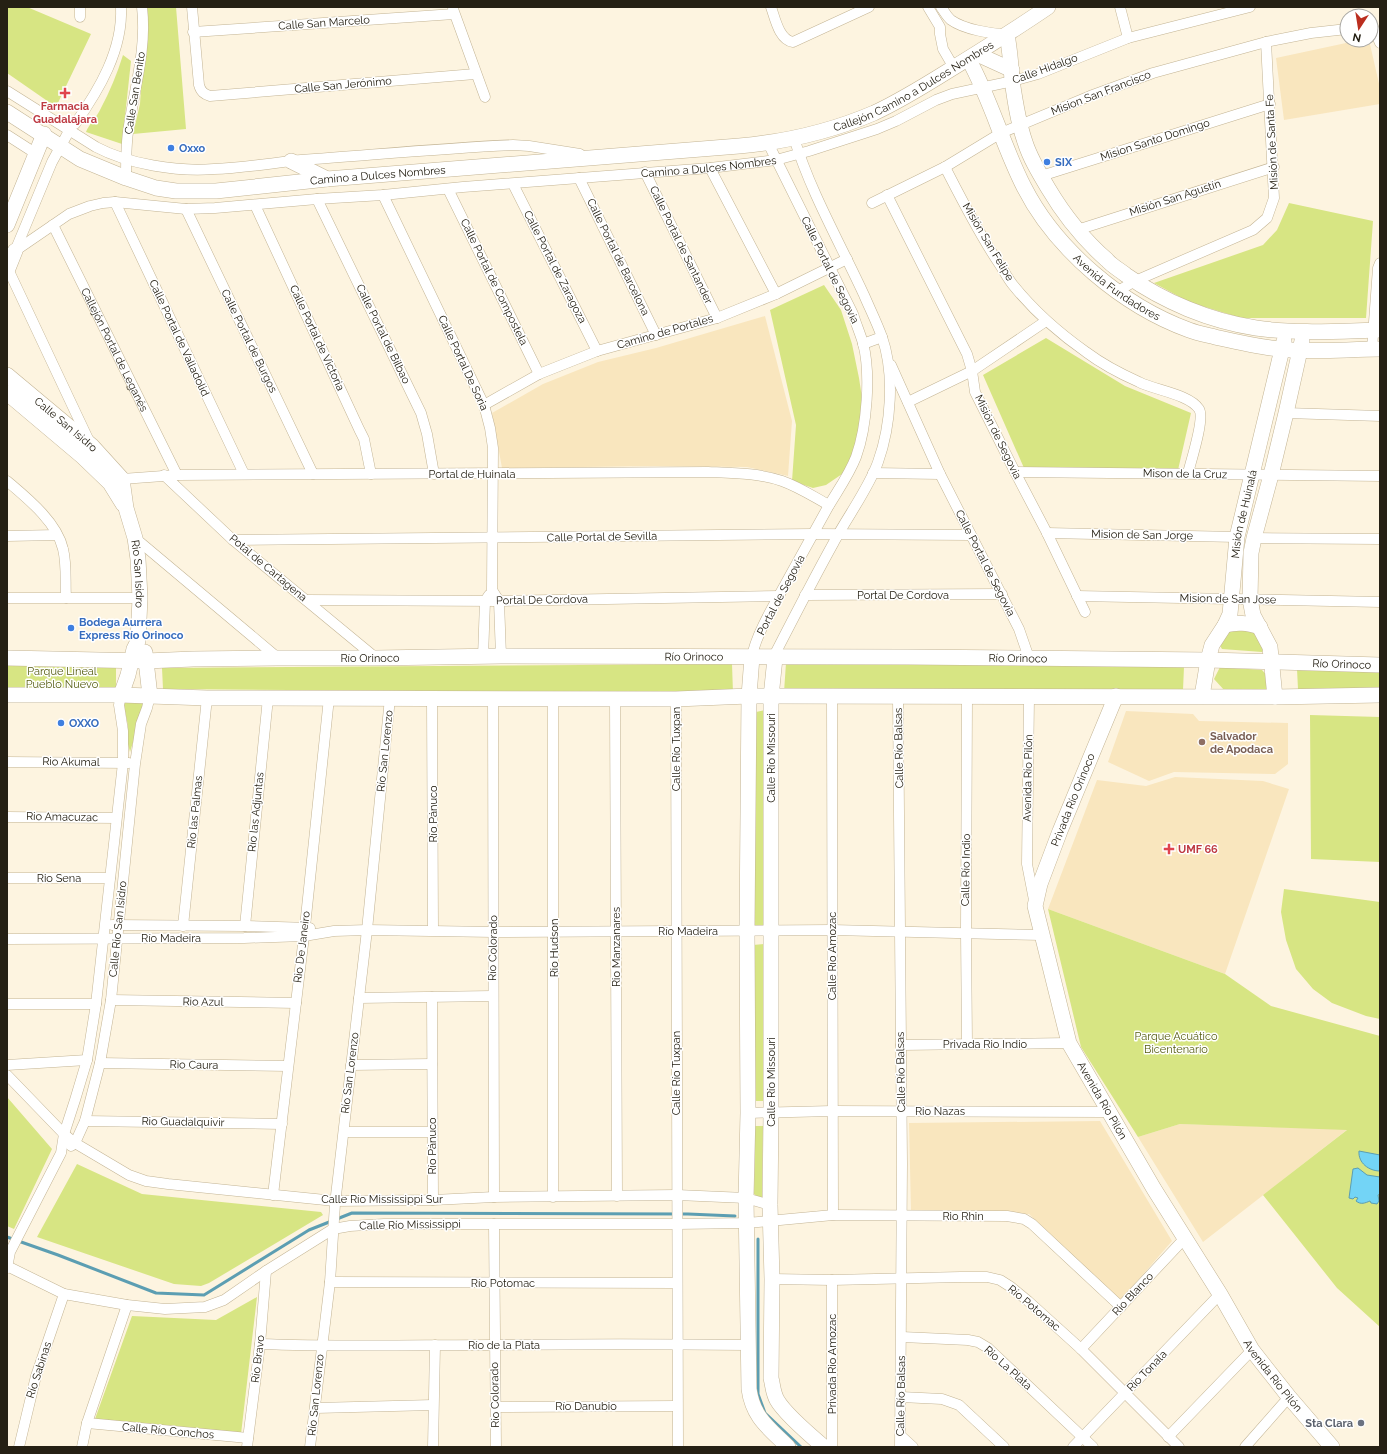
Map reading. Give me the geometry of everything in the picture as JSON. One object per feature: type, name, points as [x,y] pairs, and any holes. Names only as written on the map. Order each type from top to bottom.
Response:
[{"type":"street","points":[[52,120],[75,124],[99,87],[110,64],[117,41],[121,7]]},
{"type":"street","name":"Calle San Benito","points":[[126,178],[128,132],[142,50],[142,7]]},
{"type":"street","points":[[192,7],[193,32]]},
{"type":"street","points":[[771,7],[783,37],[793,42],[869,7]]},
{"type":"street","points":[[928,7],[940,27],[943,48],[950,61],[967,60],[1012,76]]},
{"type":"street","points":[[941,7],[950,19],[978,30],[1007,35]]},
{"type":"street","name":"Callejón Camino a Dulces Nombres","points":[[768,143],[794,138],[844,124],[874,112],[914,92],[1007,35],[1048,7]]},
{"type":"street","points":[[1120,7],[1128,38]]},
{"type":"street","name":"Calle Hidalgo","points":[[799,155],[877,129],[945,96],[982,87],[1012,76],[1038,74],[1128,38],[1250,7]]},
{"type":"street","points":[[453,10],[485,97]]},
{"type":"street","name":"Calle San Marcelo","points":[[193,32],[453,10]]},
{"type":"street","points":[[940,27],[950,19]]},
{"type":"street","name":"Mision San Francisco","points":[[872,203],[945,167],[1001,133],[1090,96],[1153,73],[1266,42],[1311,33],[1339,30]]},
{"type":"street","name":"Calle San Jerónimo","points":[[193,32],[199,86],[204,94],[210,96],[476,74]]},
{"type":"street","name":"Avenida Fundadores","points":[[1007,35],[1010,46],[1012,76],[1020,125],[1032,159],[1059,207],[1077,230],[1108,262],[1160,296],[1194,311],[1232,323],[1258,328],[1287,330],[1377,330]]},
{"type":"street","name":"Misión de Santa Fe","points":[[1118,291],[1135,281],[1253,230],[1267,218],[1274,198],[1274,167],[1266,42]]},
{"type":"street","name":"Avenida Fundadores","points":[[967,60],[982,87],[1012,163],[1024,188],[1045,220],[1065,245],[1094,274],[1118,291],[1149,312],[1190,330],[1250,345],[1301,350],[1376,349]]},
{"type":"street","points":[[7,91],[69,131],[107,153],[126,159],[169,168],[213,170],[291,161],[513,145],[529,146],[599,157]]},
{"type":"street","name":"Mision Santo Domingo","points":[[1041,176],[1270,104]]},
{"type":"street","name":"Camino a Dulces Nombres","points":[[7,112],[44,134],[80,159],[126,178],[156,188],[197,192],[327,179],[664,153],[768,143]]},
{"type":"street","points":[[7,225],[35,153],[52,120]]},
{"type":"street","points":[[69,131],[60,146],[35,200],[7,270],[92,446]]},
{"type":"street","points":[[7,135],[35,153]]},
{"type":"street","name":"Calle Portal de Segovia","points":[[794,138],[813,192],[847,259],[882,337],[888,359],[940,474],[1019,629],[1029,658]]},
{"type":"street","name":"Calle Portal de Segovia","points":[[768,143],[853,314],[863,344],[866,367],[866,401],[862,435],[856,456],[848,476],[829,505],[813,534]]},
{"type":"street","name":"Camino a Dulces Nombres","points":[[15,251],[69,214],[103,203],[115,202],[186,209],[255,205],[646,172],[710,168],[776,160],[799,155]]},
{"type":"street","points":[[291,161],[327,179]]},
{"type":"street","name":"Misión San Felipe","points":[[945,167],[989,248],[1012,284],[1046,321],[1086,353],[1150,387],[1185,398],[1196,405],[1200,410],[1201,419],[1188,473]]},
{"type":"street","name":"Misión San Agustín","points":[[1077,230],[1274,167]]},
{"type":"street","points":[[710,168],[776,294]]},
{"type":"street","name":"Calle Portal de Santander","points":[[646,172],[717,318]]},
{"type":"street","name":"Calle Portal de Barcelona","points":[[579,178],[656,335]]},
{"type":"street","name":"Calle Portal de Zaragoza","points":[[513,184],[597,351]]},
{"type":"street","name":"Calle Portal de Compostela","points":[[448,189],[539,374]]},
{"type":"street","name":"Calle Portal De Soria","points":[[383,195],[484,405],[493,448],[494,538],[492,590]]},
{"type":"street","name":"Misión de Segovia","points":[[887,195],[967,354],[972,371],[975,392],[1047,533],[1085,612]]},
{"type":"street","name":"Calle Portal de Bilbao","points":[[317,199],[420,413],[434,474]]},
{"type":"street","name":"Calle Portal de Valladolid","points":[[115,202],[244,474]]},
{"type":"street","name":"Calle Portal de Victoria","points":[[255,205],[360,429],[364,439],[372,474]]},
{"type":"street","name":"Calle Portal de Burgos","points":[[186,209],[313,474]]},
{"type":"street","name":"Callejón Portal de Leganés","points":[[53,225],[177,475]]},
{"type":"street","name":"Camino de Portales","points":[[484,405],[539,374],[597,351],[717,318],[776,294],[847,259]]},
{"type":"street","points":[[1376,349],[1379,266]]},
{"type":"street","points":[[908,402],[972,371],[1046,321]]},
{"type":"street","name":"Misión de Huinalá","points":[[1202,696],[1212,645],[1226,625],[1230,614],[1237,536],[1251,475],[1268,415],[1287,330]]},
{"type":"street","name":"Misión de Huinalá","points":[[1275,697],[1270,647],[1253,615],[1250,599],[1251,553],[1301,350],[1304,330]]},
{"type":"street","points":[[863,344],[882,337]]},
{"type":"street","name":"Calle Portal de Segovia","points":[[837,535],[878,462],[887,423],[889,392],[888,359]]},
{"type":"street","name":"Calle San Isidro","points":[[7,375],[92,446],[116,481]]},
{"type":"street","name":"Calle San Isidro","points":[[7,393],[83,457],[116,481]]},
{"type":"street","points":[[1286,413],[1380,416]]},
{"type":"street","name":"Portal de Huinala","points":[[116,481],[164,475],[708,472],[750,474],[781,481],[797,487],[829,505]]},
{"type":"street","name":"Mison de la Cruz","points":[[1015,472],[1380,476]]},
{"type":"street","points":[[873,473],[940,474]]},
{"type":"street","name":"Potal de Cartagena","points":[[164,475],[233,540],[376,658]]},
{"type":"street","points":[[7,481],[38,509],[48,520],[57,535],[63,548],[66,598]]},
{"type":"street","name":"Rio San Isidro","points":[[116,481],[135,538],[138,559],[140,598],[138,641],[134,649],[128,676],[121,695]]},
{"type":"street","name":"Mision de San Jorge","points":[[1047,533],[1237,536]]},
{"type":"street","name":"Calle Portal de Sevilla","points":[[233,540],[813,534],[971,535]]},
{"type":"street","name":"Portal de Segovia","points":[[752,657],[756,642],[778,596],[813,534]]},
{"type":"street","points":[[7,536],[57,535]]},
{"type":"street","name":"Portal de Segovia","points":[[775,658],[776,652],[837,535]]},
{"type":"street","points":[[135,538],[278,658]]},
{"type":"street","points":[[1254,538],[1380,538]]},
{"type":"street","points":[[483,657],[485,601],[492,590],[499,601],[500,656]]},
{"type":"street","name":"Portal De Cordova","points":[[805,595],[1002,594]]},
{"type":"street","name":"Portal De Cordova","points":[[306,600],[499,601],[778,596]]},
{"type":"street","name":"Mision de San Jose","points":[[1077,596],[1380,602]]},
{"type":"street","points":[[7,598],[140,598]]},
{"type":"street","points":[[1226,625],[1240,623],[1260,627]]},
{"type":"street","name":"Rio San Isidro","points":[[138,641],[144,649],[150,696]]},
{"type":"street","name":"Río Orinoco","points":[[7,658],[146,661],[500,656],[1029,658],[1208,660],[1380,665]]},
{"type":"street","name":"Calle Río Missouri","points":[[752,657],[749,696],[747,931],[747,1346],[751,1402],[756,1413],[788,1447]]},
{"type":"street","name":"Calle Río Missouri","points":[[775,658],[771,697],[771,1378],[774,1393],[784,1409],[824,1447]]},
{"type":"street","points":[[7,695],[432,699],[676,699],[749,696],[1275,697],[1380,695]]},
{"type":"street","name":"Calle Rio San Isidro","points":[[7,1267],[10,1251],[61,1153],[64,1134],[87,1060],[106,925],[116,818],[123,763],[123,731],[119,705],[121,695]]},
{"type":"street","name":"Calle Rio San Isidro","points":[[61,1153],[75,1143],[85,1121],[100,1063],[111,1000],[135,764],[141,724],[150,696]]},
{"type":"street","name":"Calle Río Amozac","points":[[832,696],[833,1215]]},
{"type":"street","name":"Privada Río Orinoco","points":[[1035,906],[1040,884],[1060,831],[1116,696]]},
{"type":"street","name":"Calle Río Balsas","points":[[898,697],[899,931],[902,1111],[902,1337],[900,1447]]},
{"type":"street","name":"Calle Río Indio","points":[[967,697],[967,1044]]},
{"type":"street","name":"Avenida Río Pilón","points":[[1029,697],[1027,864],[1035,906],[1069,1044],[1154,1189],[1220,1294],[1252,1350],[1328,1446]]},
{"type":"street","name":"Rio las Palmas","points":[[183,926],[207,698]]},
{"type":"street","name":"Rio las Adjuntas","points":[[245,926],[268,698]]},
{"type":"street","name":"Rio De Janeiro","points":[[273,1195],[304,932],[329,698]]},
{"type":"street","name":"Río San Lorenzo","points":[[310,1447],[316,1408],[321,1346],[330,1282],[335,1203],[367,930],[390,698]]},
{"type":"street","name":"Río Pánuco","points":[[432,699],[433,930]]},
{"type":"street","name":"Río Colorado","points":[[493,699],[494,932],[492,996],[494,1197]]},
{"type":"street","name":"Rio Hudson","points":[[553,699],[553,1197]]},
{"type":"street","name":"Rio Manzanares","points":[[615,699],[617,1196]]},
{"type":"street","name":"Calle Río Tuxpan","points":[[676,699],[678,1447]]},
{"type":"street","name":"Rio Akumal","points":[[7,762],[135,764]]},
{"type":"street","name":"Rio Amacuzac","points":[[7,817],[116,818]]},
{"type":"street","name":"Rio Sena","points":[[7,878],[110,878]]},
{"type":"street","name":"Río Madeira","points":[[106,925],[245,926],[304,932]]},
{"type":"street","points":[[209,926],[209,938]]},
{"type":"street","name":"Río Madeira","points":[[7,939],[209,938],[367,930],[494,932],[832,930],[1042,935]]},
{"type":"street","points":[[359,998],[492,996]]},
{"type":"street","name":"Río Pánuco","points":[[432,997],[432,1200]]},
{"type":"street","name":"Rio Azul","points":[[111,1000],[296,1003]]},
{"type":"street","points":[[7,1004],[96,1004]]},
{"type":"street","name":"Privada Rio Indio","points":[[901,1045],[1069,1044]]},
{"type":"street","points":[[7,1065],[87,1060]]},
{"type":"street","name":"Rio Caura","points":[[100,1063],[288,1066]]},
{"type":"street","points":[[351,1065],[432,1064]]},
{"type":"street","name":"Calle Río Mississippi Sur","points":[[7,1075],[64,1134],[75,1143],[129,1175],[146,1181],[335,1203],[494,1197],[617,1196],[746,1198],[770,1206]]},
{"type":"street","name":"Rio Nazas","points":[[748,1114],[832,1111],[1108,1112]]},
{"type":"street","name":"Rio Guadalquivir","points":[[85,1121],[282,1124]]},
{"type":"street","points":[[344,1132],[432,1132]]},
{"type":"street","name":"Rio Rhin","points":[[771,1221],[833,1215],[1007,1216],[1024,1219],[1032,1224],[1120,1307]]},
{"type":"street","name":"Calle Río Mississippi","points":[[7,1267],[64,1294],[127,1305],[165,1309],[205,1307],[224,1300],[334,1226],[677,1220],[747,1223],[771,1221]]},
{"type":"street","name":"Río Colorado","points":[[494,1224],[496,1447]]},
{"type":"street","name":"Rio Blanco","points":[[1081,1349],[1185,1238]]},
{"type":"street","name":"Río Bravo","points":[[248,1443],[260,1344],[266,1271]]},
{"type":"street","name":"Río Potomac","points":[[772,1279],[832,1280],[987,1277],[1000,1280],[1012,1287],[1028,1300],[1081,1349],[1179,1447]]},
{"type":"street","name":"Privada Rio Amozac","points":[[832,1280],[832,1447]]},
{"type":"street","name":"Río Potomac","points":[[330,1282],[677,1283]]},
{"type":"street","name":"Río Sabinas","points":[[19,1447],[29,1398],[64,1294]]},
{"type":"street","name":"Rio Tonala","points":[[1073,1447],[1220,1294]]},
{"type":"street","points":[[82,1447],[87,1423],[127,1305]]},
{"type":"street","name":"Rio La Plata","points":[[902,1337],[948,1338],[978,1342],[988,1348],[1093,1447]]},
{"type":"street","name":"Río de la Plata","points":[[260,1344],[321,1346],[677,1344],[747,1346]]},
{"type":"street","points":[[433,1447],[435,1345]]},
{"type":"street","points":[[1168,1437],[1252,1350]]},
{"type":"street","points":[[901,1397],[942,1399],[959,1405],[1004,1447]]},
{"type":"street","points":[[1245,1447],[1289,1397]]},
{"type":"street","points":[[316,1408],[433,1405]]},
{"type":"street","name":"Río Danubio","points":[[496,1406],[677,1406]]},
{"type":"street","name":"Calle Río Conchos","points":[[87,1423],[248,1443]]},
{"type":"street","points":[[901,1436],[913,1447]]},
{"type":"shaded area","points":[[1339,44],[1339,48],[1371,48],[1380,88],[1380,104],[1284,120],[1276,58]]},
{"type":"shaded area","points":[[765,316],[792,421],[788,476],[747,467],[655,466],[502,468],[492,413],[543,384],[598,362],[656,348]]},
{"type":"shaded area","name":"Salvador de Apodaca","points":[[1126,711],[1193,714],[1199,721],[1288,723],[1288,764],[1275,774],[1174,772],[1149,781],[1108,762]]},
{"type":"shaded area","name":"UMF 66","points":[[1175,777],[1263,781],[1289,789],[1225,974],[1048,909],[1097,780],[1146,786]]},
{"type":"shaded area","points":[[1100,1121],[1172,1241],[1120,1301],[1029,1214],[911,1211],[909,1123]]},
{"type":"shaded area","points":[[1180,1124],[1348,1129],[1203,1242],[1138,1137]]},
{"type":"green space","points":[[7,7],[27,7],[91,34],[56,107],[7,73]]},
{"type":"green space","points":[[146,7],[176,7],[186,129],[133,134],[140,104]]},
{"type":"green space","points":[[123,55],[131,61],[122,144],[86,132],[107,95],[116,76]]},
{"type":"green space","points":[[1289,203],[1373,221],[1366,318],[1241,318],[1189,302],[1154,283],[1263,245],[1277,230]]},
{"type":"green space","points":[[824,285],[841,310],[852,344],[863,404],[853,459],[845,472],[826,485],[813,488],[792,481],[796,425],[770,310]]},
{"type":"green space","points":[[1046,338],[1125,386],[1191,413],[1178,470],[1024,468],[983,375]]},
{"type":"green space","points":[[1242,628],[1257,633],[1264,649],[1262,652],[1222,649],[1219,644],[1225,635],[1231,631]]},
{"type":"green space","points":[[786,663],[1184,667],[1183,690],[784,692]]},
{"type":"green space","points":[[732,664],[733,693],[163,689],[162,668]]},
{"type":"green space","name":"Parque Lineal Pueblo Nuevo","points":[[7,665],[116,665],[116,689],[7,689]]},
{"type":"green space","points":[[1220,667],[1262,670],[1270,679],[1267,689],[1259,692],[1225,691],[1214,679]]},
{"type":"green space","points":[[1297,669],[1380,670],[1380,689],[1298,689]]},
{"type":"green space","points":[[123,701],[146,701],[130,752],[128,744],[128,726]]},
{"type":"green space","points":[[765,710],[763,925],[754,927],[756,712]]},
{"type":"green space","points":[[1310,715],[1380,717],[1380,862],[1311,859]]},
{"type":"green space","points":[[1284,889],[1380,902],[1380,1019],[1366,1016],[1332,1003],[1313,989],[1296,969],[1286,940],[1281,912]]},
{"type":"green space","name":"Parque Acuático Bicentenario","points":[[1048,909],[1225,974],[1271,1006],[1380,1036],[1380,1327],[1337,1288],[1263,1195],[1347,1130],[1180,1124],[1138,1137],[1081,1047]]},
{"type":"green space","points":[[764,944],[765,1101],[752,1101],[753,945]]},
{"type":"green space","points":[[7,1097],[52,1149],[14,1229],[7,1226]]},
{"type":"green space","points":[[755,1126],[763,1126],[762,1200],[754,1194]]},
{"type":"green space","points":[[77,1164],[142,1194],[321,1212],[323,1215],[209,1283],[201,1286],[174,1284],[37,1237]]},
{"type":"green space","points":[[257,1297],[241,1434],[95,1419],[132,1316],[216,1320]]},
{"type":"water","points":[[1359,1151],[1380,1155],[1380,1171],[1372,1170],[1365,1166],[1360,1159]]},
{"type":"water","points":[[1358,1168],[1367,1175],[1380,1177],[1380,1194],[1378,1195],[1379,1201],[1377,1204],[1371,1203],[1370,1201],[1360,1203],[1356,1201],[1358,1198],[1349,1198],[1353,1169]]},
{"type":"waterway","points":[[7,1237],[156,1293],[204,1295],[309,1230],[352,1213],[688,1214],[735,1216]]},
{"type":"waterway","points":[[758,1239],[758,1394],[765,1413],[801,1447]]},
{"type":"place","name":"Farmacia Guadalajara","points":[[65,93]]},
{"type":"place","name":"Oxxo","points":[[171,148]]},
{"type":"place","name":"SIX","points":[[1047,162]]},
{"type":"place","name":"Bodega Aurrera Express Río Orinoco","points":[[71,628]]},
{"type":"place","name":"OXXO","points":[[61,723]]},
{"type":"place","name":"Salvador de Apodaca","points":[[1202,742]]},
{"type":"place","name":"UMF 66","points":[[1169,849]]},
{"type":"place","name":"Sta Clara","points":[[1361,1423]]}]
